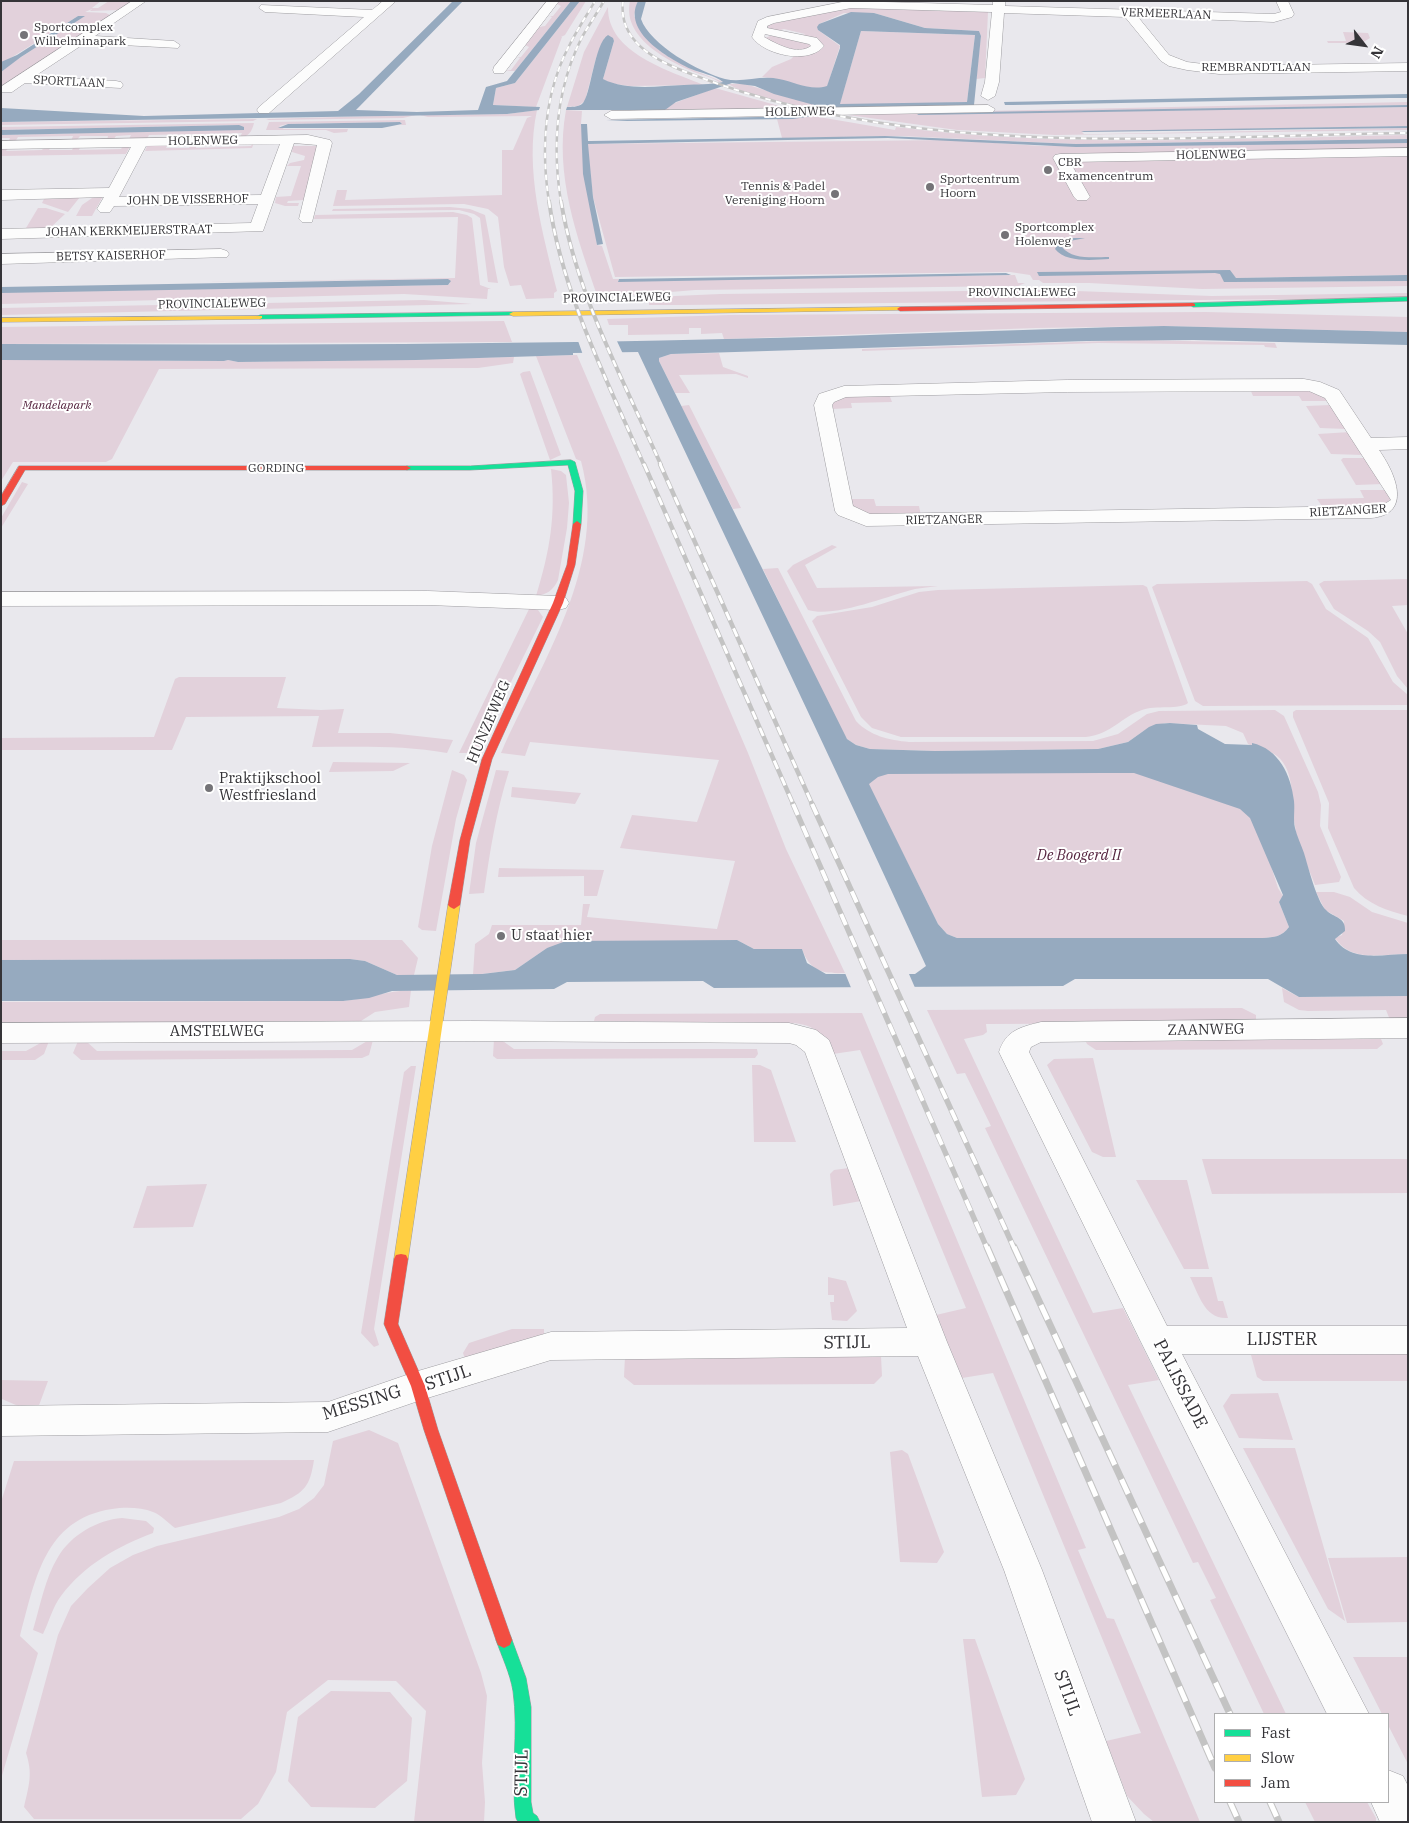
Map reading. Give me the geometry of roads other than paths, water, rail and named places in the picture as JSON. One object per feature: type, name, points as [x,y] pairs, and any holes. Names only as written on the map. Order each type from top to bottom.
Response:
[{"type":"street","name":"SPORTLAAN","points":[[7,89],[140,1]]},
{"type":"street","points":[[264,110],[390,1]]},
{"type":"street","points":[[499,70],[553,1]]},
{"type":"street","points":[[1202,1],[1206,16]]},
{"type":"street","name":"VERMEERLAAN","points":[[761,30],[762,24],[771,20],[841,5],[999,5],[1128,13],[1281,17],[1288,14],[1282,1]]},
{"type":"street","name":"HOLENWEG","points":[[611,115],[988,102],[992,82],[999,5]]},
{"type":"street","points":[[265,8],[374,14]]},
{"type":"street","name":"REMBRANDTLAAN","points":[[1128,13],[1165,58],[1187,66],[1219,70],[1408,67]]},
{"type":"street","points":[[81,39],[174,45]]},
{"type":"street","name":"SPORTLAAN","points":[[22,79],[116,85]]},
{"type":"street","points":[[268,199],[289,139]]},
{"type":"street","name":"HOLENWEG","points":[[1,145],[289,139],[308,139],[325,143],[307,220]]},
{"type":"street","points":[[93,231],[141,142]]},
{"type":"street","name":"HOLENWEG","points":[[1082,197],[1060,158],[1408,152]]},
{"type":"street","name":"JOHN DE VISSERHOF","points":[[1,195],[268,199]]},
{"type":"street","name":"JOHAN KERKMEIJERSTRAAT","points":[[1,234],[257,228],[268,199]]},
{"type":"street","name":"BETSY KAISERHOF","points":[[1,259],[221,254]]},
{"type":"street","name":"PROVINCIALEWEG","points":[[1,320],[1233,305],[1408,300]]},
{"type":"street","name":"PROVINCIALEWEG","points":[[1233,305],[1372,312]]},
{"type":"street","name":"RIETZANGER","points":[[1304,385],[1332,394],[1367,444],[1402,500],[1402,509],[1125,518],[866,520],[845,511],[843,506],[824,401],[831,394],[844,392],[1067,386],[1304,385]]},
{"type":"street","points":[[1367,444],[1408,443]]},
{"type":"street","name":"GORDING","points":[[1,504],[22,468],[470,468],[571,462]]},
{"type":"street","name":"HUNZEWEG","points":[[437,1016],[465,840],[485,766],[558,602],[571,565],[577,528],[579,491],[571,462]]},
{"type":"street","points":[[1,599],[428,598],[558,602]]},
{"type":"street","name":"AMSTELWEG","points":[[1,1033],[437,1016]]},
{"type":"street","name":"STIJL","points":[[437,1016],[789,1033],[806,1037],[818,1047],[930,1342],[1023,1570],[1114,1822]]},
{"type":"street","name":"MESSING","points":[[1,1421],[328,1417],[418,1386],[391,1324],[437,1016]]},
{"type":"street","name":"ZAANWEG","points":[[1014,1052],[1016,1043],[1025,1036],[1041,1032],[1408,1028]]},
{"type":"street","name":"PALISSADE","points":[[1014,1052],[1157,1340],[1347,1713]]},
{"type":"street","name":"LIJSTER","points":[[1157,1340],[1408,1340]]},
{"type":"street","name":"STIJL","points":[[531,1822],[525,1818],[519,1782],[524,1712],[522,1689],[431,1430],[418,1386],[551,1346],[930,1342]]},
{"type":"street","points":[[1389,1793],[1403,1822]]},
{"type":"water","points":[[453,1],[463,1],[356,110],[417,112],[478,110],[486,87],[507,81],[571,1],[580,1],[515,83],[496,88],[493,105],[540,107],[539,110],[507,114],[1,122],[1,108],[144,116],[338,111],[359,94]]},
{"type":"water","points":[[638,1],[646,1],[641,19],[646,29],[654,38],[689,64],[714,75],[731,80],[772,78],[815,87],[827,86],[840,48],[840,45],[818,30],[817,27],[819,24],[851,12],[874,13],[925,28],[979,31],[981,36],[974,105],[825,108],[774,94],[755,86],[732,83],[676,102],[665,110],[566,110],[567,107],[582,104],[585,99],[599,48],[608,35],[614,41],[603,79],[612,83],[643,87],[723,82],[691,69],[660,51],[642,33],[636,23],[635,12]],"holes":[[[861,31],[975,35],[967,102],[840,104]]]},
{"type":"water","points":[[78,16],[85,16],[1,72],[1,62],[17,55]]},
{"type":"water","points":[[1408,94],[1408,98],[1013,105],[1005,105],[1004,102]]},
{"type":"water","points":[[1408,105],[1408,107],[917,115],[920,113]]},
{"type":"water","points":[[813,116],[793,119],[606,120]]},
{"type":"water","points":[[400,122],[402,124],[382,128],[278,128],[288,124]]},
{"type":"water","points":[[581,124],[587,124],[588,141],[885,136],[1076,144],[1408,139],[1408,143],[1076,147],[888,138],[588,144],[593,197],[603,244],[597,245],[583,174]]},
{"type":"water","points":[[239,125],[244,127],[244,130],[1,135],[1,130]]},
{"type":"water","points":[[1408,126],[1408,128],[1081,132],[1084,131]]},
{"type":"water","points":[[1072,238],[1085,238],[1070,241],[1062,247],[1071,254],[1077,256],[1109,257],[1109,259],[1073,259],[1066,257],[1055,249],[1058,244]]},
{"type":"water","points":[[1230,270],[1236,278],[1408,275],[1408,281],[1224,282],[1220,274],[1215,273],[1039,276],[1037,272]]},
{"type":"water","points":[[1006,273],[1011,275],[618,282],[619,279]]},
{"type":"water","points":[[448,279],[451,281],[448,285],[1,293],[1,287]]},
{"type":"water","points":[[1164,326],[1408,332],[1408,345],[1194,340],[1087,341],[671,354],[659,358],[659,361],[847,739],[856,745],[870,749],[935,751],[1098,749],[1128,742],[1156,724],[1170,723],[1197,725],[1198,729],[1225,744],[1252,745],[1252,743],[1261,746],[1276,757],[1287,773],[1294,801],[1295,828],[1316,892],[1326,910],[1342,920],[1345,926],[1345,931],[1335,939],[1342,947],[1368,956],[1408,954],[1408,996],[1299,997],[1268,979],[1075,979],[1063,986],[714,988],[703,981],[567,982],[554,989],[392,991],[369,998],[343,1001],[1,1001],[1,960],[350,959],[365,961],[397,975],[482,974],[515,970],[547,948],[566,941],[737,940],[754,949],[802,949],[807,963],[826,974],[915,974],[926,966],[638,352],[416,360],[238,362],[228,360],[1,360],[1,344],[545,342],[781,338]],"holes":[[[1134,773],[1240,809],[1250,818],[1283,895],[1279,902],[1289,927],[1284,933],[1278,936],[1263,938],[957,938],[947,934],[938,924],[869,784],[878,777],[888,774]]]},
{"type":"railway","points":[[549,202],[545,142],[550,102],[561,63],[595,1]]},
{"type":"railway","points":[[561,202],[558,181],[557,139],[558,118],[566,77],[582,37],[604,1]]},
{"type":"railway","points":[[623,1],[623,18],[629,32],[638,44],[664,62],[710,81],[793,106],[879,123],[967,133],[1055,138],[1144,139],[1408,133]]},
{"type":"railway","points":[[549,201],[555,235],[575,303],[601,368],[644,465]]},
{"type":"railway","points":[[561,201],[568,236],[589,303],[602,336],[661,465]]},
{"type":"railway","points":[[644,464],[794,806]]},
{"type":"railway","points":[[660,464],[813,806]]},
{"type":"railway","points":[[793,804],[987,1248]]},
{"type":"railway","points":[[812,804],[1014,1248]]},
{"type":"railway","points":[[987,1247],[1214,1766]]},
{"type":"railway","points":[[1014,1247],[1230,1713]]},
{"type":"railway","points":[[1230,1803],[1239,1822]]},
{"type":"railway","points":[[1270,1803],[1279,1822]]},
{"type":"place","name":"Sportcomplex Wilhelminapark","points":[[24,35]]},
{"type":"place","name":"CBR Examencentrum","points":[[1048,170]]},
{"type":"place","name":"Sportcentrum Hoorn","points":[[930,187]]},
{"type":"place","name":"Tennis & Padel Vereniging Hoorn","points":[[835,194]]},
{"type":"place","name":"Sportcomplex Holenweg","points":[[1005,235]]},
{"type":"place","name":"Praktijkschool Westfriesland","points":[[209,788]]},
{"type":"place","name":"U staat hier","points":[[501,936]]},
{"type":"park label","name":"Mandelapark","points":[[57,406]]},
{"type":"park label","name":"De Boogerd II","points":[[1079,856]]}]
